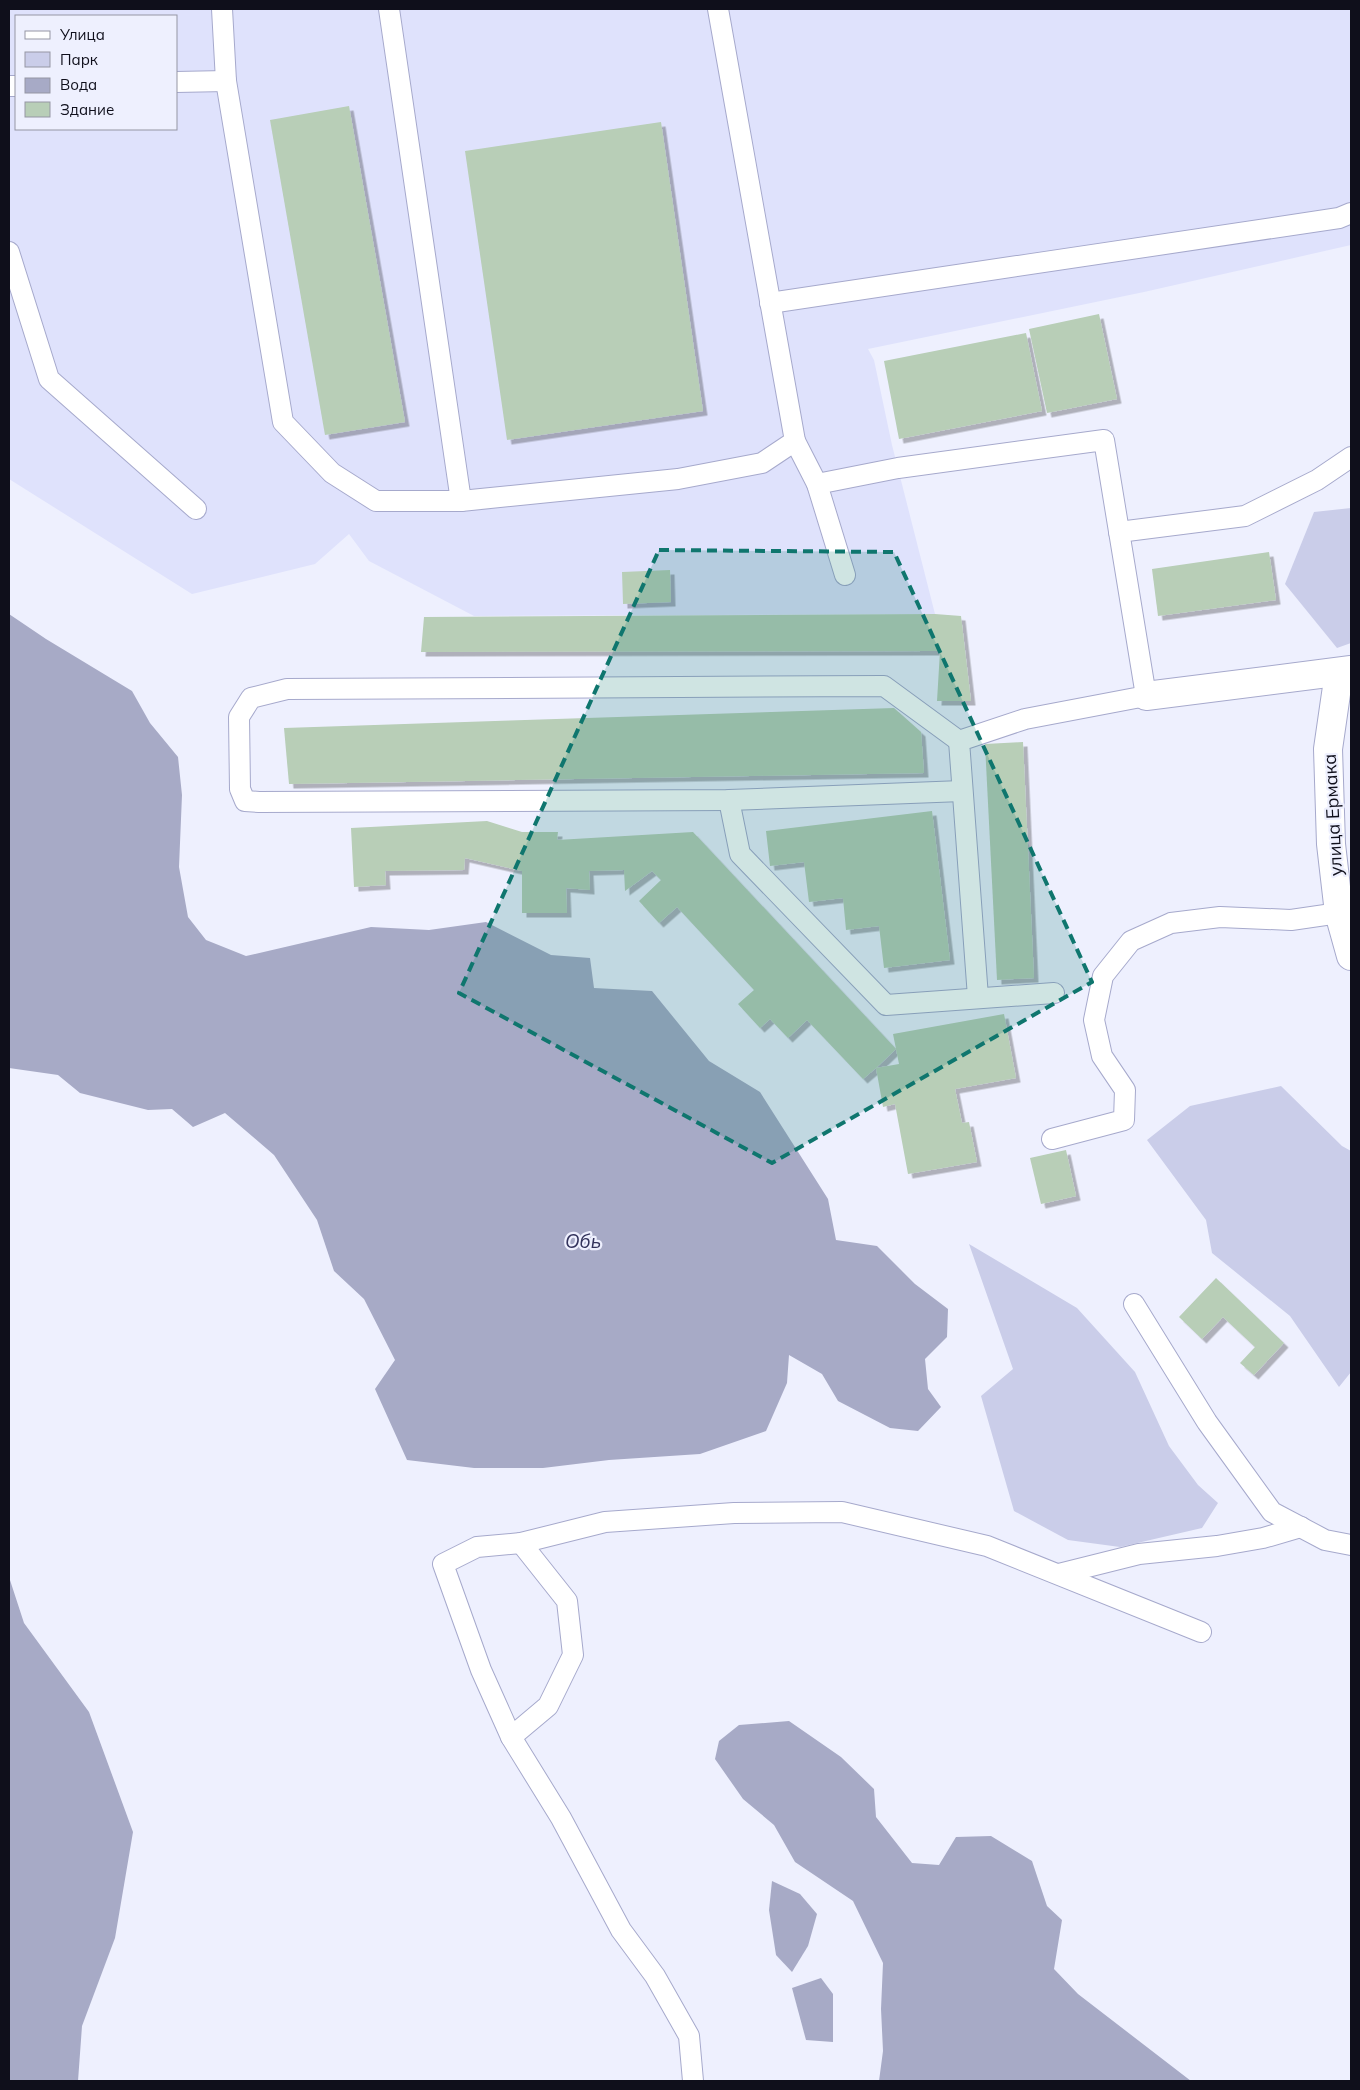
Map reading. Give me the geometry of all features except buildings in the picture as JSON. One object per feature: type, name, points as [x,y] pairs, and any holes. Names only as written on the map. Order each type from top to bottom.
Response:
[{"type":"street","name":"улица Ермака","points":[[1146,696],[1345,671],[1328,748],[1332,844],[1339,913],[1351,956]]},
{"type":"lane","points":[[222,9],[226,81],[283,422],[332,474],[376,501],[461,501],[678,479],[762,463],[795,441]]},
{"type":"lane","points":[[389,9],[461,501]]},
{"type":"lane","points":[[718,9],[795,441],[817,484],[845,575]]},
{"type":"lane","points":[[178,82],[226,81]]},
{"type":"lane","points":[[770,302],[1339,218],[1351,213]]},
{"type":"lane","points":[[9,252],[49,378],[196,510]]},
{"type":"lane","points":[[817,484],[898,468],[1104,440],[1146,696],[1024,719],[959,741]]},
{"type":"lane","points":[[1119,532],[1245,516],[1317,480],[1351,457]]},
{"type":"lane","points":[[959,741],[884,686],[287,689],[251,698],[239,717],[240,789],[245,800],[269,802],[729,800],[962,791]]},
{"type":"lane","points":[[959,741],[978,997]]},
{"type":"lane","points":[[729,800],[740,854],[886,1005],[1054,993]]},
{"type":"lane","points":[[1052,1139],[1124,1120],[1126,1090],[1102,1056],[1094,1020],[1103,976],[1131,941],[1171,923],[1220,917],[1290,920],[1339,913]]},
{"type":"lane","points":[[1134,1304],[1207,1422],[1272,1512],[1325,1540],[1351,1545]]},
{"type":"lane","points":[[693,2081],[689,2036],[655,1976],[622,1930],[561,1818],[511,1737],[481,1670],[443,1564],[477,1547],[521,1543],[605,1522],[734,1513],[842,1512],[987,1546],[1202,1632]]},
{"type":"lane","points":[[1059,1574],[1138,1554],[1217,1546],[1263,1538],[1301,1527]]},
{"type":"lane","points":[[511,1737],[548,1706],[573,1655],[568,1601],[521,1543]]},
{"type":"highlighted area","points":[[659,550],[894,552],[1092,982],[772,1163],[459,993]]},
{"type":"shaded area","points":[[9,9],[1351,9],[1351,245],[1144,292],[868,349],[874,360],[892,445],[935,614],[474,616],[369,561],[349,534],[315,564],[192,594],[9,479]]},
{"type":"green space","points":[[1351,508],[1351,643],[1337,648],[1285,584],[1314,512]]},
{"type":"green space","points":[[1281,1086],[1342,1146],[1351,1151],[1351,1372],[1339,1387],[1290,1316],[1212,1253],[1206,1220],[1147,1140],[1190,1106]]},
{"type":"green space","points":[[969,1244],[1077,1308],[1135,1372],[1169,1446],[1198,1485],[1218,1503],[1202,1528],[1120,1547],[1068,1540],[1014,1511],[981,1396],[1013,1369]]},
{"type":"water","name":"Обь","points":[[9,614],[46,639],[132,691],[150,723],[178,757],[182,795],[179,867],[188,917],[206,940],[246,956],[371,927],[429,930],[486,922],[551,955],[590,958],[594,988],[652,991],[709,1061],[760,1092],[828,1199],[836,1240],[877,1246],[915,1284],[948,1309],[947,1337],[925,1359],[928,1389],[941,1407],[918,1431],[890,1428],[838,1401],[822,1374],[789,1355],[787,1383],[766,1431],[700,1454],[609,1460],[543,1468],[474,1468],[407,1460],[375,1389],[395,1360],[364,1299],[334,1271],[317,1220],[274,1155],[225,1113],[193,1127],[172,1109],[148,1110],[80,1093],[58,1075],[9,1068]]},
{"type":"water","points":[[9,1577],[24,1623],[89,1712],[133,1832],[115,1938],[82,2026],[78,2081],[9,2081]]},
{"type":"water","points":[[789,1721],[841,1757],[874,1789],[876,1817],[912,1863],[939,1865],[956,1837],[991,1836],[1032,1861],[1047,1906],[1062,1920],[1054,1969],[1078,1994],[1191,2081],[879,2081],[883,2051],[881,2009],[883,1963],[853,1901],[795,1862],[774,1825],[743,1799],[715,1759],[719,1741],[739,1725]]},
{"type":"water","points":[[772,1881],[800,1894],[817,1914],[808,1946],[792,1972],[776,1955],[769,1910]]},
{"type":"water","points":[[821,1978],[833,1994],[833,2042],[806,2040],[792,1988]]}]
